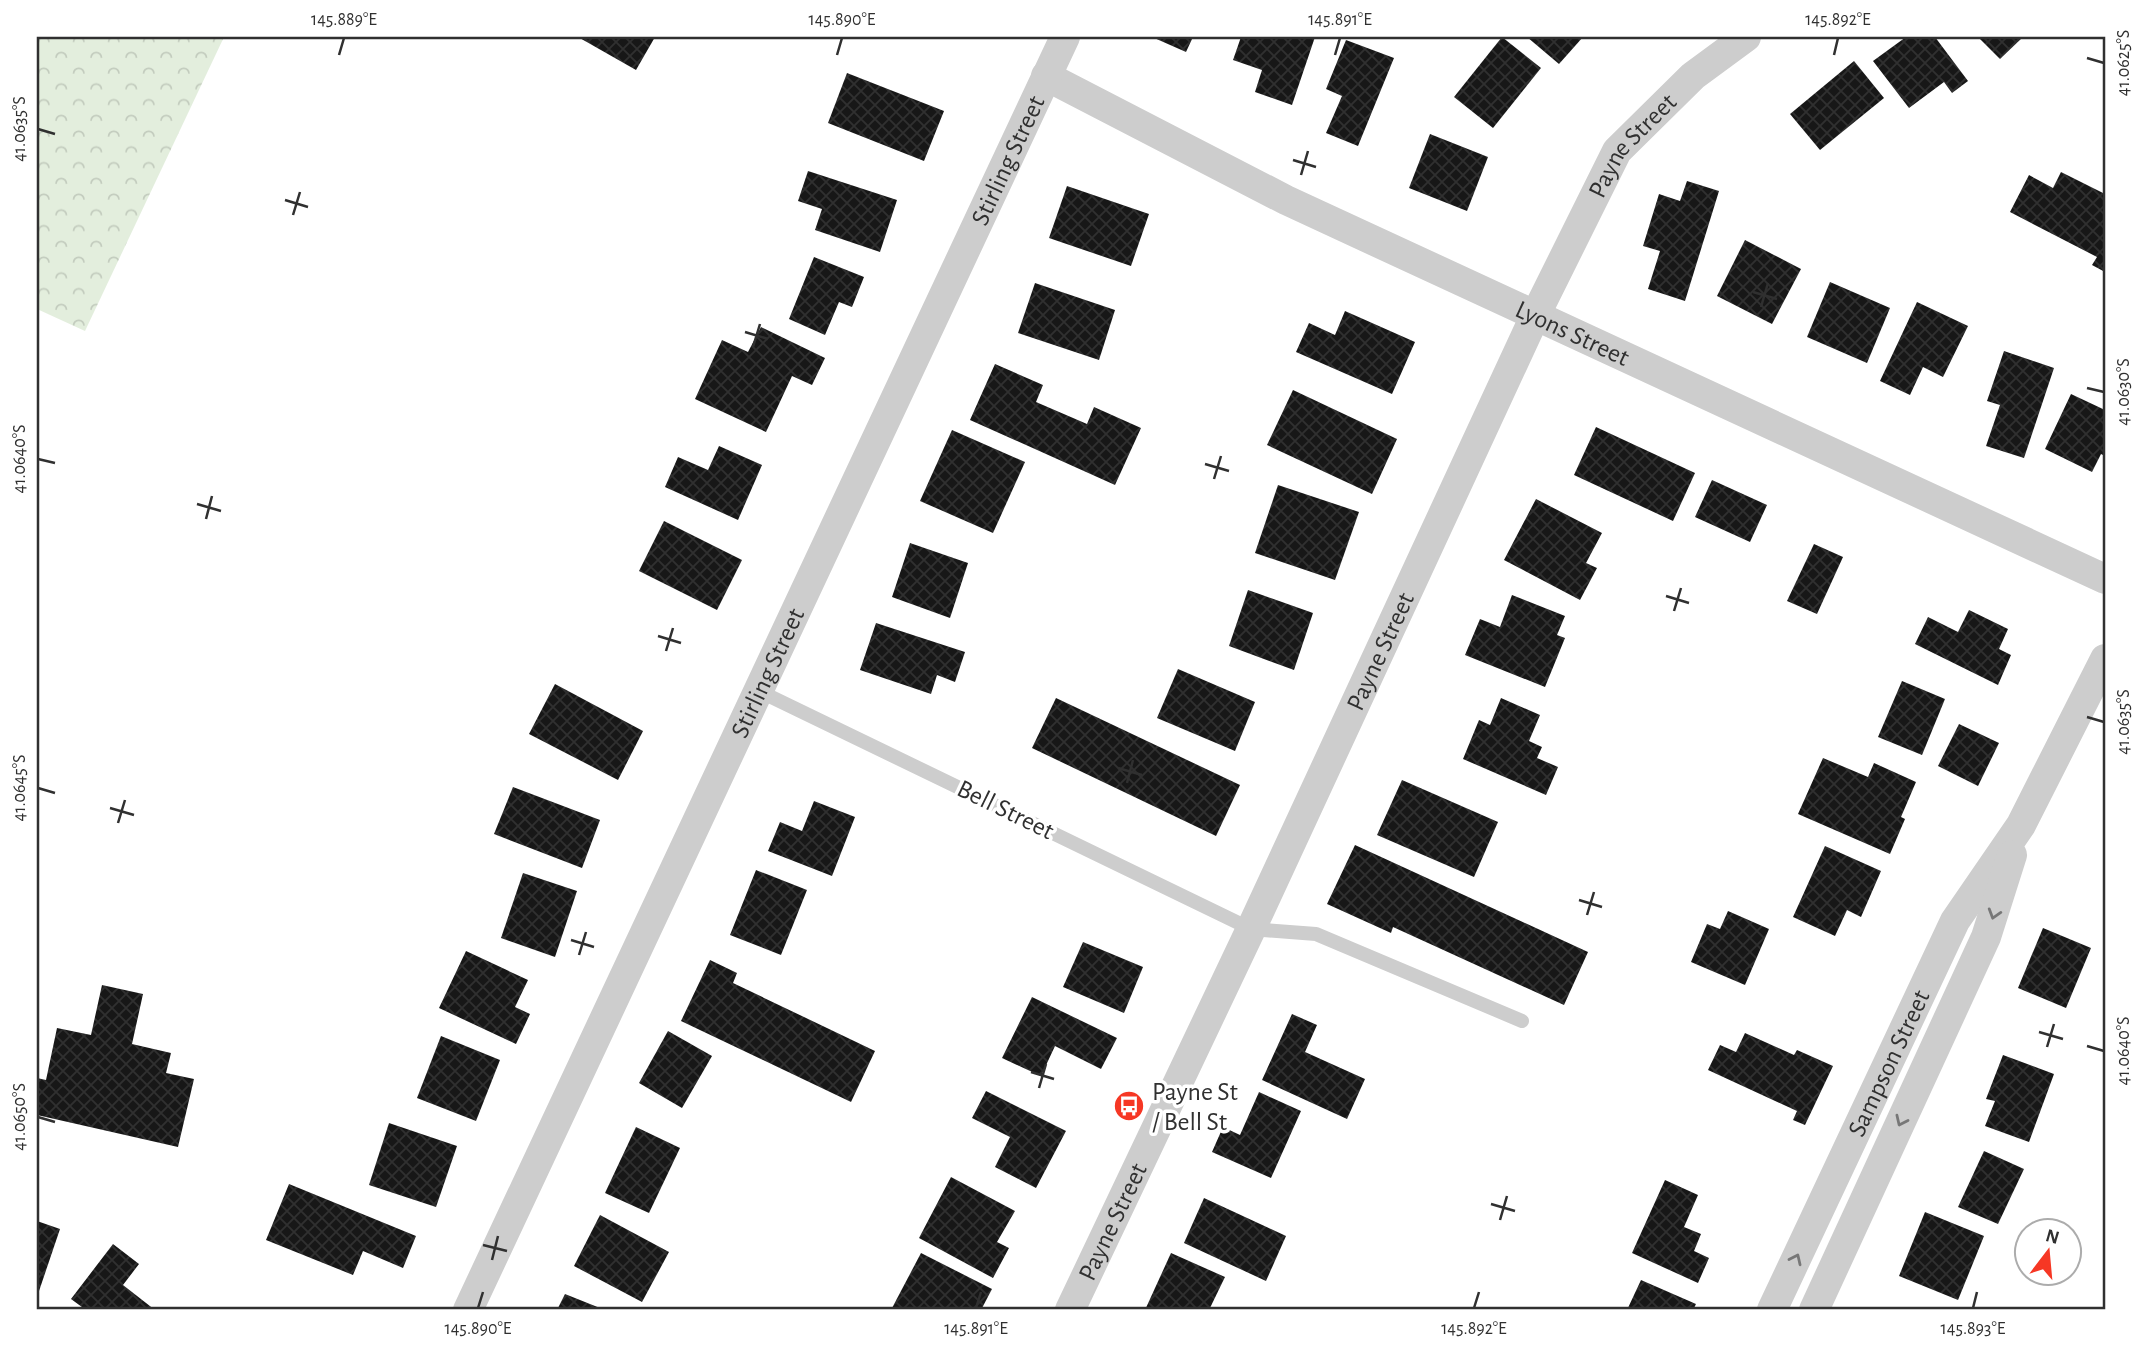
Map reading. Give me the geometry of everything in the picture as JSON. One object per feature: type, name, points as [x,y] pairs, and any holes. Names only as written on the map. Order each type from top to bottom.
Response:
[{"type":"street","name":"Stirling Street","points":[[468,1310],[1065,37]]},
{"type":"street","name":"Payne Street","points":[[1070,1310],[1251,929],[1535,316],[1617,151],[1693,76],[1746,37]]},
{"type":"street","name":"Lyons Street","points":[[1046,76],[1286,200],[2105,579]]},
{"type":"street","name":"Sampson Street","points":[[1772,1310],[1955,921],[2021,825],[2103,675]]},
{"type":"street","name":"Sampson Street","points":[[1814,1310],[1986,937],[2021,825]]},
{"type":"lane","name":"Bell Street","points":[[759,691],[1251,929]]},
{"type":"lane","points":[[1251,929],[1316,934],[1522,1021]]},
{"type":"green space","points":[[37,37],[224,37],[85,331],[37,309]]},
{"type":"building","points":[[578,37],[655,37],[636,70]]},
{"type":"building","points":[[1152,37],[1193,37],[1186,52]]},
{"type":"building","points":[[1241,37],[1315,37],[1292,105],[1255,92],[1262,70],[1233,60]]},
{"type":"building","points":[[1502,37],[1541,68],[1493,128],[1454,97]]},
{"type":"building","points":[[1527,37],[1583,37],[1559,64]]},
{"type":"building","points":[[1906,37],[1935,37],[1968,81],[1952,93],[1944,82],[1909,108],[1873,61]]},
{"type":"building","points":[[1978,37],[2023,37],[2000,59]]},
{"type":"building","points":[[1346,40],[1394,58],[1358,146],[1326,133],[1342,96],[1326,89]]},
{"type":"building","points":[[1854,61],[1884,98],[1820,150],[1790,114]]},
{"type":"building","points":[[847,73],[944,111],[924,161],[828,123]]},
{"type":"building","points":[[1430,134],[1488,157],[1467,211],[1409,188]]},
{"type":"building","points":[[808,171],[897,200],[880,252],[815,230],[822,209],[798,201]]},
{"type":"building","points":[[2061,172],[2105,194],[2105,272],[2092,265],[2097,257],[2010,212],[2029,175],[2053,188]]},
{"type":"building","points":[[1687,181],[1719,191],[1685,301],[1648,289],[1660,251],[1643,246],[1659,194],[1680,201]]},
{"type":"building","points":[[1067,186],[1149,214],[1131,266],[1049,238]]},
{"type":"building","points":[[1745,240],[1801,269],[1772,324],[1717,296]]},
{"type":"building","points":[[814,257],[864,277],[852,307],[839,302],[825,335],[789,319]]},
{"type":"building","points":[[1830,282],[1890,308],[1867,363],[1807,337]]},
{"type":"building","points":[[1035,283],[1115,310],[1099,360],[1018,333]]},
{"type":"building","points":[[1917,302],[1968,326],[1943,377],[1923,367],[1910,395],[1880,381]]},
{"type":"building","points":[[1345,311],[1415,342],[1392,394],[1296,352],[1309,323],[1335,335]]},
{"type":"building","points":[[761,327],[825,358],[812,385],[792,376],[766,432],[695,399],[722,340],[748,352]]},
{"type":"building","points":[[2004,351],[2054,368],[2024,458],[1986,446],[2000,405],[1987,401]]},
{"type":"building","points":[[995,364],[1043,385],[1036,402],[1087,424],[1094,407],[1141,428],[1115,485],[970,420]]},
{"type":"building","points":[[1293,390],[1397,439],[1372,494],[1267,445]]},
{"type":"building","points":[[2071,394],[2105,410],[2105,456],[2101,454],[2092,472],[2045,449]]},
{"type":"building","points":[[1596,427],[1695,473],[1673,521],[1574,475]]},
{"type":"building","points":[[952,430],[1025,462],[993,533],[920,501]]},
{"type":"building","points":[[719,446],[762,465],[738,520],[665,487],[678,457],[708,470]]},
{"type":"building","points":[[1712,480],[1767,505],[1750,542],[1695,517]]},
{"type":"building","points":[[1278,485],[1359,512],[1335,580],[1255,553]]},
{"type":"building","points":[[1536,499],[1602,533],[1586,563],[1597,568],[1580,600],[1504,560]]},
{"type":"building","points":[[664,521],[742,560],[717,610],[639,571]]},
{"type":"building","points":[[910,543],[968,563],[950,618],[892,597]]},
{"type":"building","points":[[1814,544],[1843,557],[1817,614],[1787,601]]},
{"type":"building","points":[[1248,590],[1313,613],[1294,670],[1229,646]]},
{"type":"building","points":[[1512,595],[1565,616],[1557,635],[1565,638],[1545,687],[1465,655],[1480,619],[1500,627]]},
{"type":"building","points":[[1969,610],[2008,629],[1999,649],[2011,655],[1998,685],[1915,644],[1928,617],[1958,632]]},
{"type":"building","points":[[876,623],[965,652],[955,682],[937,675],[931,694],[860,670]]},
{"type":"building","points":[[1178,669],[1255,702],[1235,751],[1157,718]]},
{"type":"building","points":[[1902,681],[1945,699],[1922,755],[1878,737]]},
{"type":"building","points":[[555,684],[643,731],[618,780],[529,734]]},
{"type":"building","points":[[1056,698],[1240,785],[1216,836],[1032,748]]},
{"type":"building","points":[[1501,698],[1540,715],[1529,741],[1542,747],[1537,758],[1558,767],[1546,795],[1463,759],[1479,720],[1490,725]]},
{"type":"building","points":[[1959,724],[1999,743],[1978,786],[1938,766]]},
{"type":"building","points":[[1823,758],[1868,777],[1874,763],[1916,782],[1901,817],[1905,819],[1890,854],[1798,814]]},
{"type":"building","points":[[1402,780],[1498,822],[1474,877],[1377,835]]},
{"type":"building","points":[[513,787],[600,820],[582,868],[494,834]]},
{"type":"building","points":[[814,801],[855,817],[832,876],[768,851],[780,822],[802,831]]},
{"type":"building","points":[[1355,845],[1588,952],[1564,1005],[1393,927],[1391,933],[1327,904]]},
{"type":"building","points":[[1825,846],[1881,871],[1861,917],[1847,910],[1835,936],[1793,917]]},
{"type":"building","points":[[756,870],[807,890],[781,955],[730,935]]},
{"type":"building","points":[[523,873],[577,891],[555,957],[501,938]]},
{"type":"building","points":[[1728,911],[1769,929],[1745,985],[1691,962],[1707,924],[1720,929]]},
{"type":"building","points":[[2043,928],[2091,948],[2066,1008],[2018,988]]},
{"type":"building","points":[[1083,942],[1143,967],[1124,1013],[1063,987]]},
{"type":"building","points":[[466,951],[528,980],[515,1007],[530,1014],[516,1044],[439,1008]]},
{"type":"building","points":[[710,960],[737,973],[733,983],[875,1051],[851,1102],[681,1021]]},
{"type":"building","points":[[102,985],[143,994],[132,1044],[171,1053],[166,1073],[194,1079],[178,1147],[37,1115],[37,1078],[46,1080],[57,1028],[91,1035]]},
{"type":"building","points":[[1032,997],[1117,1038],[1101,1069],[1055,1046],[1041,1076],[1002,1058]]},
{"type":"building","points":[[1292,1014],[1317,1025],[1305,1052],[1365,1079],[1347,1119],[1262,1080]]},
{"type":"building","points":[[668,1031],[712,1056],[682,1108],[639,1083]]},
{"type":"building","points":[[1745,1033],[1794,1055],[1797,1050],[1833,1066],[1805,1125],[1793,1120],[1797,1111],[1708,1070],[1720,1045],[1736,1052]]},
{"type":"building","points":[[441,1036],[500,1060],[476,1121],[417,1098]]},
{"type":"building","points":[[2003,1055],[2054,1074],[2029,1142],[1985,1126],[1995,1101],[1986,1099]]},
{"type":"building","points":[[986,1091],[1066,1131],[1036,1188],[995,1167],[1010,1137],[972,1118]]},
{"type":"building","points":[[1259,1092],[1301,1111],[1271,1178],[1212,1152],[1223,1127],[1240,1135]]},
{"type":"building","points":[[389,1123],[457,1146],[436,1207],[369,1185]]},
{"type":"building","points":[[636,1127],[680,1148],[649,1213],[605,1193]]},
{"type":"building","points":[[1984,1151],[2024,1169],[1998,1224],[1958,1207]]},
{"type":"building","points":[[951,1177],[1015,1211],[997,1242],[1009,1248],[993,1278],[919,1238]]},
{"type":"building","points":[[1665,1180],[1698,1195],[1684,1227],[1701,1234],[1694,1251],[1709,1258],[1698,1283],[1632,1253]]},
{"type":"building","points":[[289,1184],[416,1236],[403,1268],[363,1251],[353,1275],[266,1240]]},
{"type":"building","points":[[1204,1198],[1286,1236],[1266,1281],[1184,1243]]},
{"type":"building","points":[[1925,1212],[1984,1236],[1958,1300],[1899,1276]]},
{"type":"building","points":[[600,1215],[669,1252],[642,1302],[574,1266]]},
{"type":"building","points":[[37,1221],[60,1229],[37,1297]]},
{"type":"building","points":[[113,1244],[139,1264],[123,1285],[155,1310],[86,1310],[71,1299]]},
{"type":"building","points":[[921,1253],[992,1289],[981,1310],[891,1310]]},
{"type":"building","points":[[1171,1253],[1225,1277],[1209,1310],[1145,1310]]},
{"type":"building","points":[[1641,1280],[1696,1304],[1693,1310],[1627,1310]]},
{"type":"building","points":[[565,1294],[605,1310],[557,1310]]},
{"type":"place","name":"Payne St / Bell St","points":[[1129,1106]]}]
